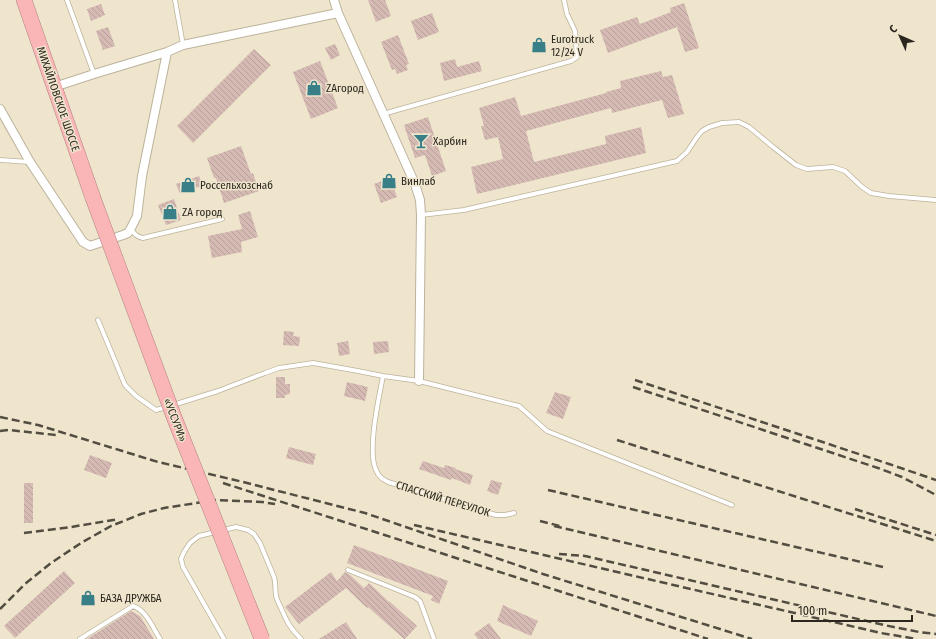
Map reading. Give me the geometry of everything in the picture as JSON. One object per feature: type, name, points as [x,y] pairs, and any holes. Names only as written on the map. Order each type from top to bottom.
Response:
[{"type":"highway","name":"МИХАЙЛОВСКОЕ ШОССЕ","points":[[24,0],[93,198]]},
{"type":"highway","name":"«УССУРИ»","points":[[93,198],[174,417],[262,639]]},
{"type":"street","points":[[334,0],[338,13],[415,184],[420,200],[419,381]]},
{"type":"street","points":[[54,87],[183,46],[338,13]]},
{"type":"street","points":[[0,109],[30,162],[79,236],[86,244],[90,246],[123,236],[128,233],[137,216],[142,176],[167,52]]},
{"type":"lane","points":[[67,0],[94,74]]},
{"type":"lane","points":[[175,0],[183,46]]},
{"type":"lane","points":[[383,114],[571,61],[577,58],[575,30],[567,14],[564,0]]},
{"type":"lane","points":[[421,215],[464,210],[677,161],[687,152],[702,131],[709,127],[730,122],[739,122],[749,127],[773,148],[796,165],[807,169],[833,167],[845,171],[862,188],[871,193],[936,200]]},
{"type":"lane","points":[[0,160],[30,162]]},
{"type":"lane","points":[[131,228],[134,234],[138,237],[144,238],[222,219]]},
{"type":"lane","points":[[98,320],[125,385],[136,396],[156,410],[218,391],[280,368],[314,363],[419,381],[519,406],[547,430],[732,505]]},
{"type":"lane","name":"СПАССКИЙ ПЕРЕУЛОК","points":[[383,376],[378,398],[373,440],[374,465],[377,473],[388,482],[496,515],[514,513]]},
{"type":"lane","points":[[224,639],[183,567],[181,560],[190,543],[199,536],[236,526],[248,530],[254,534],[260,543],[276,583],[276,596],[278,602],[291,629],[302,639]]},
{"type":"lane","points":[[348,570],[415,597],[420,601],[434,639]]},
{"type":"lane","points":[[80,639],[133,606],[138,608],[146,616],[160,639]]},
{"type":"building","points":[[368,0],[385,0],[391,16],[376,22]]},
{"type":"building","points":[[684,3],[699,48],[685,52],[677,27],[608,53],[600,30],[637,17],[640,24],[671,12],[670,8]]},
{"type":"building","points":[[101,4],[105,15],[91,21],[87,9]]},
{"type":"building","points":[[432,13],[439,32],[418,40],[411,21]]},
{"type":"building","points":[[108,27],[115,46],[103,50],[96,31]]},
{"type":"building","points":[[398,35],[409,64],[406,65],[408,70],[397,74],[395,69],[392,70],[381,42]]},
{"type":"building","points":[[335,44],[340,55],[331,60],[325,48]]},
{"type":"building","points":[[254,49],[271,65],[193,143],[177,126]]},
{"type":"building","points":[[455,59],[457,67],[479,61],[482,71],[444,81],[440,63]]},
{"type":"building","points":[[320,61],[338,108],[311,119],[293,72]]},
{"type":"building","points":[[661,71],[663,77],[672,75],[684,114],[668,118],[662,100],[612,113],[611,108],[526,131],[534,162],[606,144],[605,136],[641,127],[646,153],[477,194],[471,167],[503,159],[498,137],[485,140],[481,126],[484,126],[479,108],[515,97],[521,116],[606,93],[621,88],[620,81]]},
{"type":"building","points":[[428,117],[446,171],[432,176],[425,155],[415,158],[404,125]]},
{"type":"building","points":[[241,146],[259,191],[224,203],[216,178],[214,178],[207,158]]},
{"type":"building","points":[[199,176],[203,185],[180,194],[176,184]]},
{"type":"building","points":[[390,178],[397,197],[381,203],[374,184]]},
{"type":"building","name":"ZA город","points":[[174,199],[181,220],[166,225],[158,205]]},
{"type":"building","points":[[250,211],[258,237],[241,242],[242,252],[212,258],[208,236],[242,229],[238,215]]},
{"type":"building","points":[[284,331],[294,332],[293,336],[300,337],[299,346],[283,345]]},
{"type":"building","points":[[348,341],[350,354],[339,356],[337,343]]},
{"type":"building","points":[[388,341],[389,352],[374,354],[373,342]]},
{"type":"building","points":[[276,377],[285,377],[285,384],[290,384],[290,394],[285,395],[285,398],[276,398]]},
{"type":"building","points":[[347,382],[368,387],[365,401],[344,396]]},
{"type":"building","points":[[555,392],[571,397],[563,419],[546,413]]},
{"type":"building","points":[[289,447],[316,454],[313,465],[286,458]]},
{"type":"building","points":[[90,455],[112,463],[106,478],[84,470]]},
{"type":"building","points":[[423,461],[444,468],[445,465],[456,468],[455,469],[473,475],[470,485],[452,478],[451,480],[419,469]]},
{"type":"building","points":[[491,480],[502,483],[498,495],[487,491]]},
{"type":"building","points":[[24,483],[33,483],[33,523],[24,523]]},
{"type":"building","points":[[354,545],[448,581],[439,604],[431,600],[433,596],[347,563]]},
{"type":"building","points":[[64,571],[75,583],[15,638],[4,626]]},
{"type":"building","points":[[331,572],[337,581],[345,572],[364,588],[369,583],[417,626],[404,639],[346,588],[299,624],[285,607]]},
{"type":"building","points":[[503,605],[538,621],[531,636],[497,621]]},
{"type":"building","points":[[131,611],[140,616],[154,639],[87,639]]},
{"type":"building","points":[[346,622],[357,639],[319,639]]},
{"type":"building","points":[[489,623],[501,639],[478,639],[474,634]]},
{"type":"railway","points":[[635,380],[936,480]]},
{"type":"railway","points":[[633,387],[878,468],[902,477],[936,495]]},
{"type":"railway","points":[[0,417],[38,425],[158,462],[365,513],[543,574],[752,639]]},
{"type":"railway","points":[[0,431],[9,430],[56,435]]},
{"type":"railway","points":[[617,440],[936,541]]},
{"type":"railway","points":[[223,483],[708,639]]},
{"type":"railway","points":[[548,490],[883,567]]},
{"type":"railway","points":[[0,609],[25,584],[51,563],[81,543],[111,526],[141,514],[164,508],[216,500],[275,504]]},
{"type":"railway","points":[[855,509],[936,535]]},
{"type":"railway","points":[[24,533],[119,519]]},
{"type":"railway","points":[[540,521],[560,526]]},
{"type":"railway","points":[[414,525],[881,633],[917,639]]},
{"type":"railway","points":[[554,526],[936,616]]},
{"type":"railway","points":[[559,554],[585,556],[884,625],[936,634]]},
{"type":"place","name":"Eurotruck 12/24 V","points":[[539,45]]},
{"type":"place","name":"ZAгород","points":[[314,88]]},
{"type":"place","name":"Харбин","points":[[421,141]]},
{"type":"place","name":"Винлаб","points":[[389,181]]},
{"type":"place","name":"Россельхозснаб","points":[[188,185]]},
{"type":"place","name":"ZA город","points":[[170,212]]},
{"type":"place","name":"БАЗА ДРУЖБА","points":[[88,598]]}]
